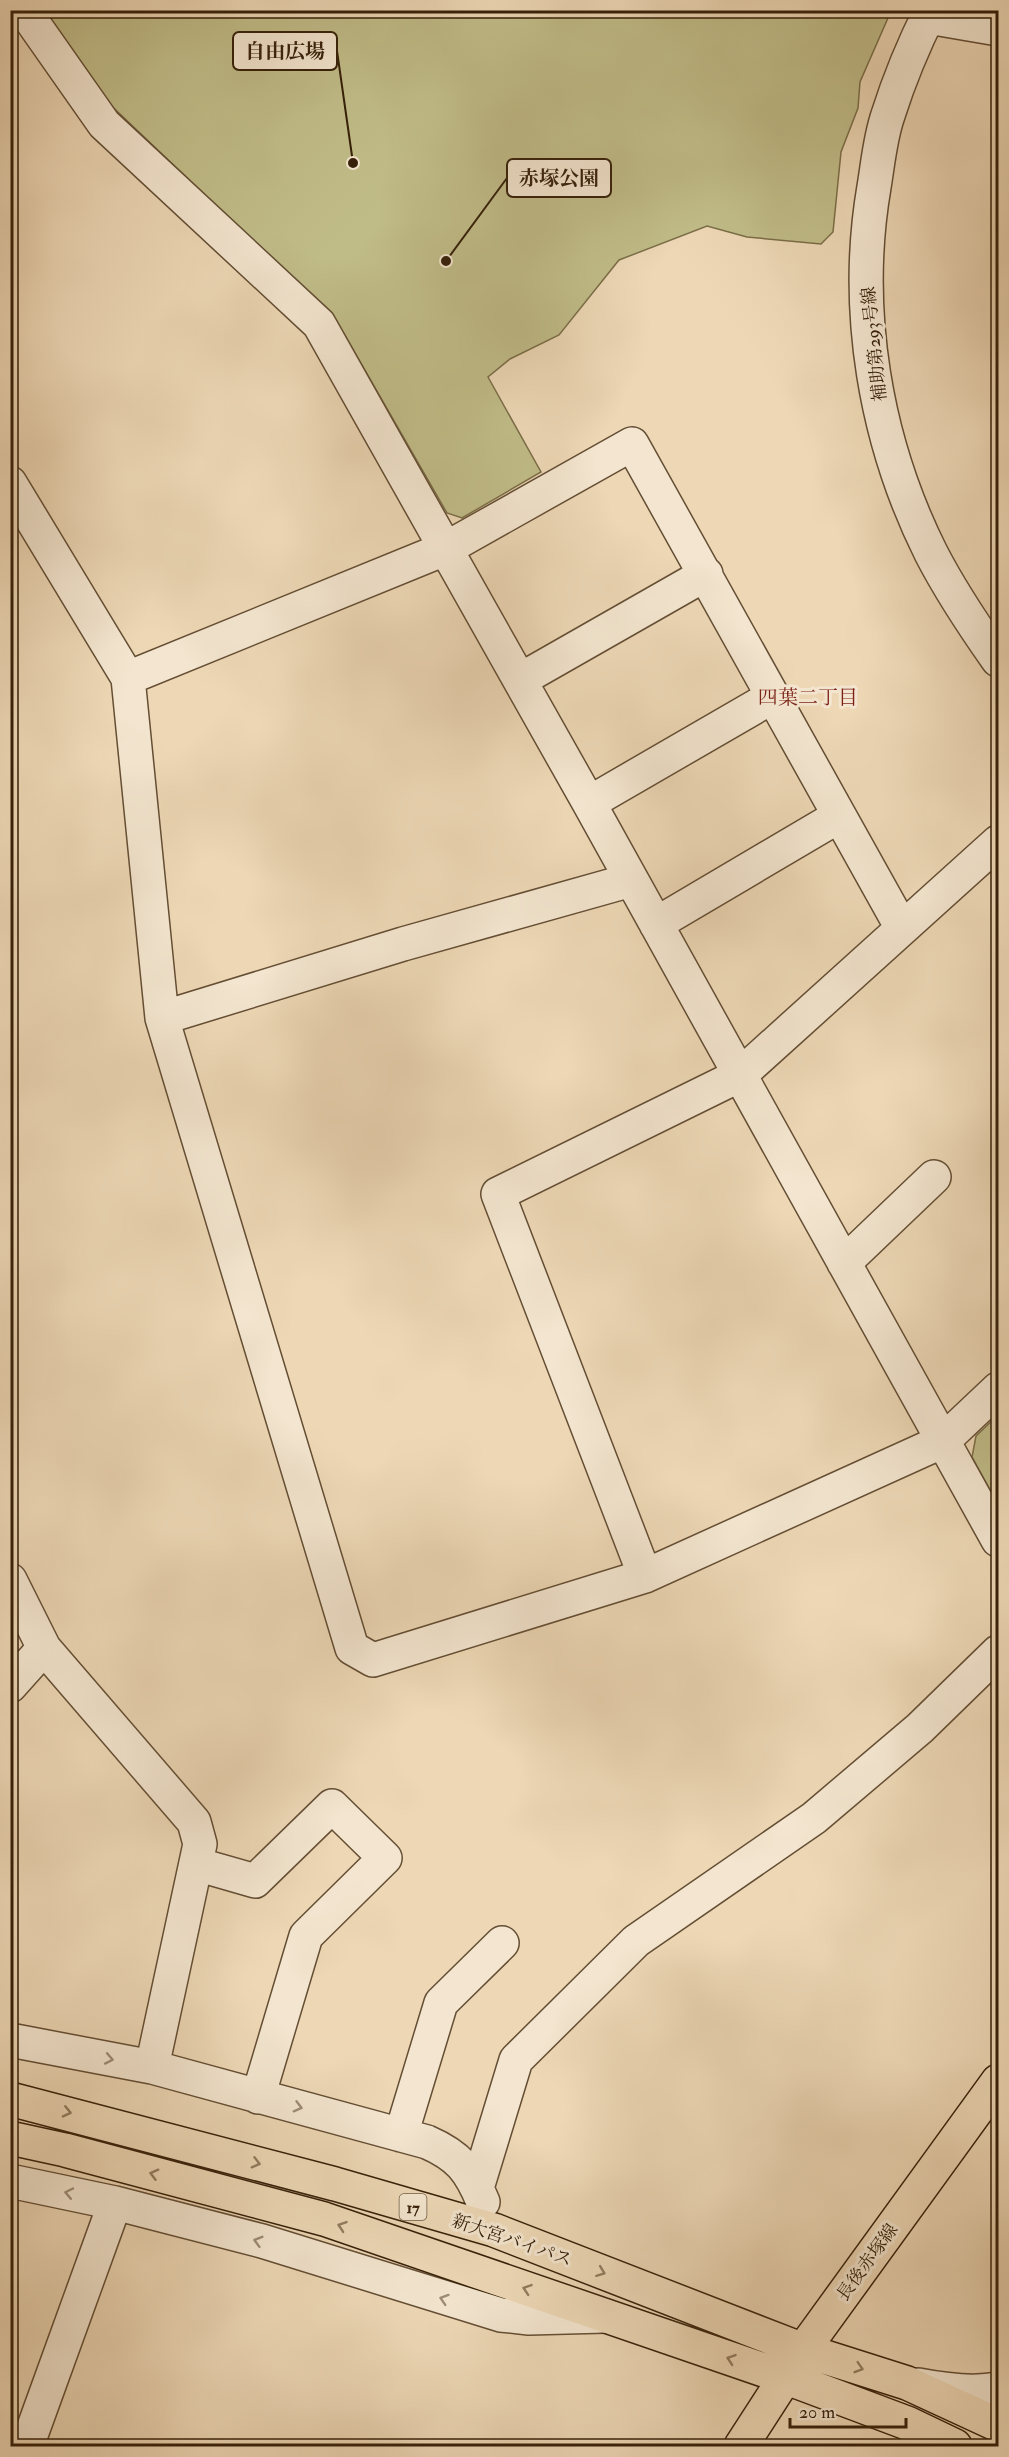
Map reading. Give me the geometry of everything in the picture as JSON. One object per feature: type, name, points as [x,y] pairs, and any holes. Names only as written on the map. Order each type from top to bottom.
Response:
[{"type":"main road","name":"長後赤塚線","points":[[741,2446],[803,2350],[999,2081]]},
{"type":"main road","name":"新大宮バイパス","points":[[10,2098],[335,2184],[494,2230],[803,2350],[907,2383],[999,2425]]},
{"type":"main road","name":"17","points":[[10,2138],[66,2150],[324,2219],[786,2378],[906,2423],[955,2446]]},
{"type":"street","points":[[24,10],[104,124],[320,324],[999,1540]]},
{"type":"street","points":[[929,14],[999,29]]},
{"type":"street","name":"補助第293号線","points":[[929,14],[905,67],[887,117],[878,164],[866,252],[870,341],[884,422],[913,513],[931,553],[999,660]]},
{"type":"street","points":[[128,678],[447,548],[632,444],[902,928]]},
{"type":"street","points":[[10,483],[128,678],[162,1018],[352,1648],[373,1660],[645,1576],[943,1441],[999,1389]]},
{"type":"street","points":[[520,680],[706,574]]},
{"type":"street","points":[[589,803],[772,697]]},
{"type":"street","points":[[656,924],[839,816]]},
{"type":"street","points":[[645,1576],[498,1194],[740,1075],[999,842]]},
{"type":"street","points":[[162,1018],[403,944],[631,880]]},
{"type":"street","points":[[844,1263],[934,1177]]},
{"type":"street","points":[[10,1580],[44,1648],[194,1822],[200,1844],[152,2067]]},
{"type":"street","points":[[10,1686],[44,1648]]},
{"type":"street","points":[[477,2188],[516,2060],[636,1941],[814,1818],[920,1728],[999,1652]]},
{"type":"street","points":[[196,1864],[255,1881],[332,1806],[385,1858],[306,1936],[258,2097]]},
{"type":"street","points":[[401,2135],[441,2003],[502,1943]]},
{"type":"street","points":[[10,2040],[152,2067],[427,2142],[458,2159],[469,2172],[494,2230]]},
{"type":"street","name":"17","points":[[10,2181],[115,2203],[262,2241],[501,2315],[530,2318],[605,2316]]},
{"type":"street","points":[[27,2446],[115,2203]]},
{"type":"street","points":[[907,2383],[941,2390],[999,2389]]},
{"type":"shaded area","points":[[40,11],[891,11],[860,82],[858,108],[841,152],[833,232],[821,244],[747,237],[707,226],[619,260],[559,335],[510,359],[488,377],[541,472],[462,518],[447,513],[336,320],[99,94]]},
{"type":"shaded area","points":[[998,1415],[998,1504],[972,1457],[976,1436]]},
{"type":"place","name":"自由広場","points":[[353,163]]},
{"type":"place","name":"赤塚公園","points":[[446,261]]},
{"type":"district","name":"四葉二丁目","points":[[808,697]]}]
